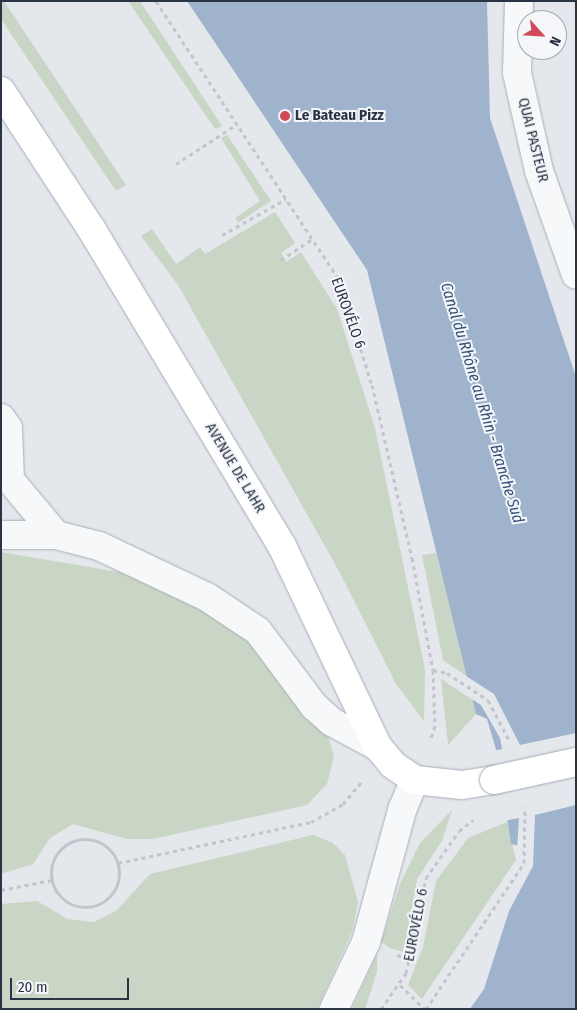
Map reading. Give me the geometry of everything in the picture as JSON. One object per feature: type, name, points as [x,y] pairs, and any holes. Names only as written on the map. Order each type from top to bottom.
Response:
[{"type":"main road","name":"AVENUE DE LAHR","points":[[1,91],[92,230],[282,546],[378,747],[393,765],[415,780],[462,785],[576,762]]},
{"type":"street","name":"QUAI PASTEUR","points":[[519,1],[516,74],[539,171],[576,274]]},
{"type":"street","points":[[3,427],[10,480],[56,535]]},
{"type":"street","points":[[1,535],[56,535],[108,550],[207,597],[258,631],[314,706],[332,722],[378,747]]},
{"type":"street","points":[[334,1009],[366,942],[402,810],[415,780]]},
{"type":"path","name":"EUROVÉLO 6","points":[[156,1],[340,280],[372,385],[396,480],[433,670],[435,726],[430,741]]},
{"type":"path","points":[[176,164],[237,124]]},
{"type":"path","points":[[222,235],[286,199]]},
{"type":"path","points":[[282,260],[312,238]]},
{"type":"path","points":[[433,670],[458,681]]},
{"type":"path","points":[[118,863],[311,822],[343,804],[363,780],[378,747]]},
{"type":"path","name":"EUROVÉLO 6","points":[[381,1009],[400,984],[415,944],[426,878],[459,831],[477,818]]},
{"type":"path","points":[[81,838],[100,842],[118,863],[115,890],[94,906],[67,902],[52,880],[57,853],[81,838]]},
{"type":"path","points":[[1,890],[52,880]]},
{"type":"path","points":[[400,984],[425,1009],[470,946]]},
{"type":"green space","points":[[1,1],[4,1],[126,185],[116,191],[1,19]]},
{"type":"green space","points":[[128,1],[140,1],[222,126],[215,129]]},
{"type":"green space","points":[[227,135],[271,201],[238,223],[235,218],[260,201],[221,138]]},
{"type":"green space","points":[[275,212],[295,243],[281,253],[286,262],[301,252],[337,309],[375,428],[425,669],[424,721],[396,684],[340,573],[178,285],[141,236],[152,229],[176,264],[200,247],[205,254]]},
{"type":"green space","points":[[1,552],[130,574],[182,592],[234,626],[265,655],[327,732],[334,757],[327,784],[307,805],[153,839],[127,839],[73,824],[50,838],[33,864],[1,874]]},
{"type":"green space","points":[[436,553],[469,678],[443,660],[422,555]]},
{"type":"green space","points":[[441,679],[473,700],[476,714],[448,745]]},
{"type":"green space","points":[[452,810],[442,841],[417,879],[404,952],[390,948],[381,942],[400,884],[420,843]]},
{"type":"green space","points":[[507,822],[516,860],[422,999],[408,985],[423,947],[436,881],[468,838]]},
{"type":"green space","points":[[313,835],[333,843],[345,855],[358,902],[352,932],[317,1009],[1,1009],[1,904],[37,901],[68,919],[94,922],[116,911],[150,874]]},
{"type":"green space","points":[[377,954],[377,972],[365,1009],[352,1009]]},
{"type":"water","name":"Canal du Rhône au Rhin - Branche Sud","points":[[187,1],[487,1],[490,118],[576,377],[576,1009],[470,1009],[484,989],[509,911],[533,866],[533,849],[511,844],[497,753],[487,719],[476,714],[367,270]]},
{"type":"pier","points":[[466,676],[494,694],[520,745],[576,733],[576,805],[535,815],[533,866],[511,899],[530,865],[530,850],[517,848],[519,818],[504,821],[494,751],[502,749],[500,738],[481,705],[470,698]]},
{"type":"place","name":"Le Bateau Pizz","points":[[285,116]]}]
